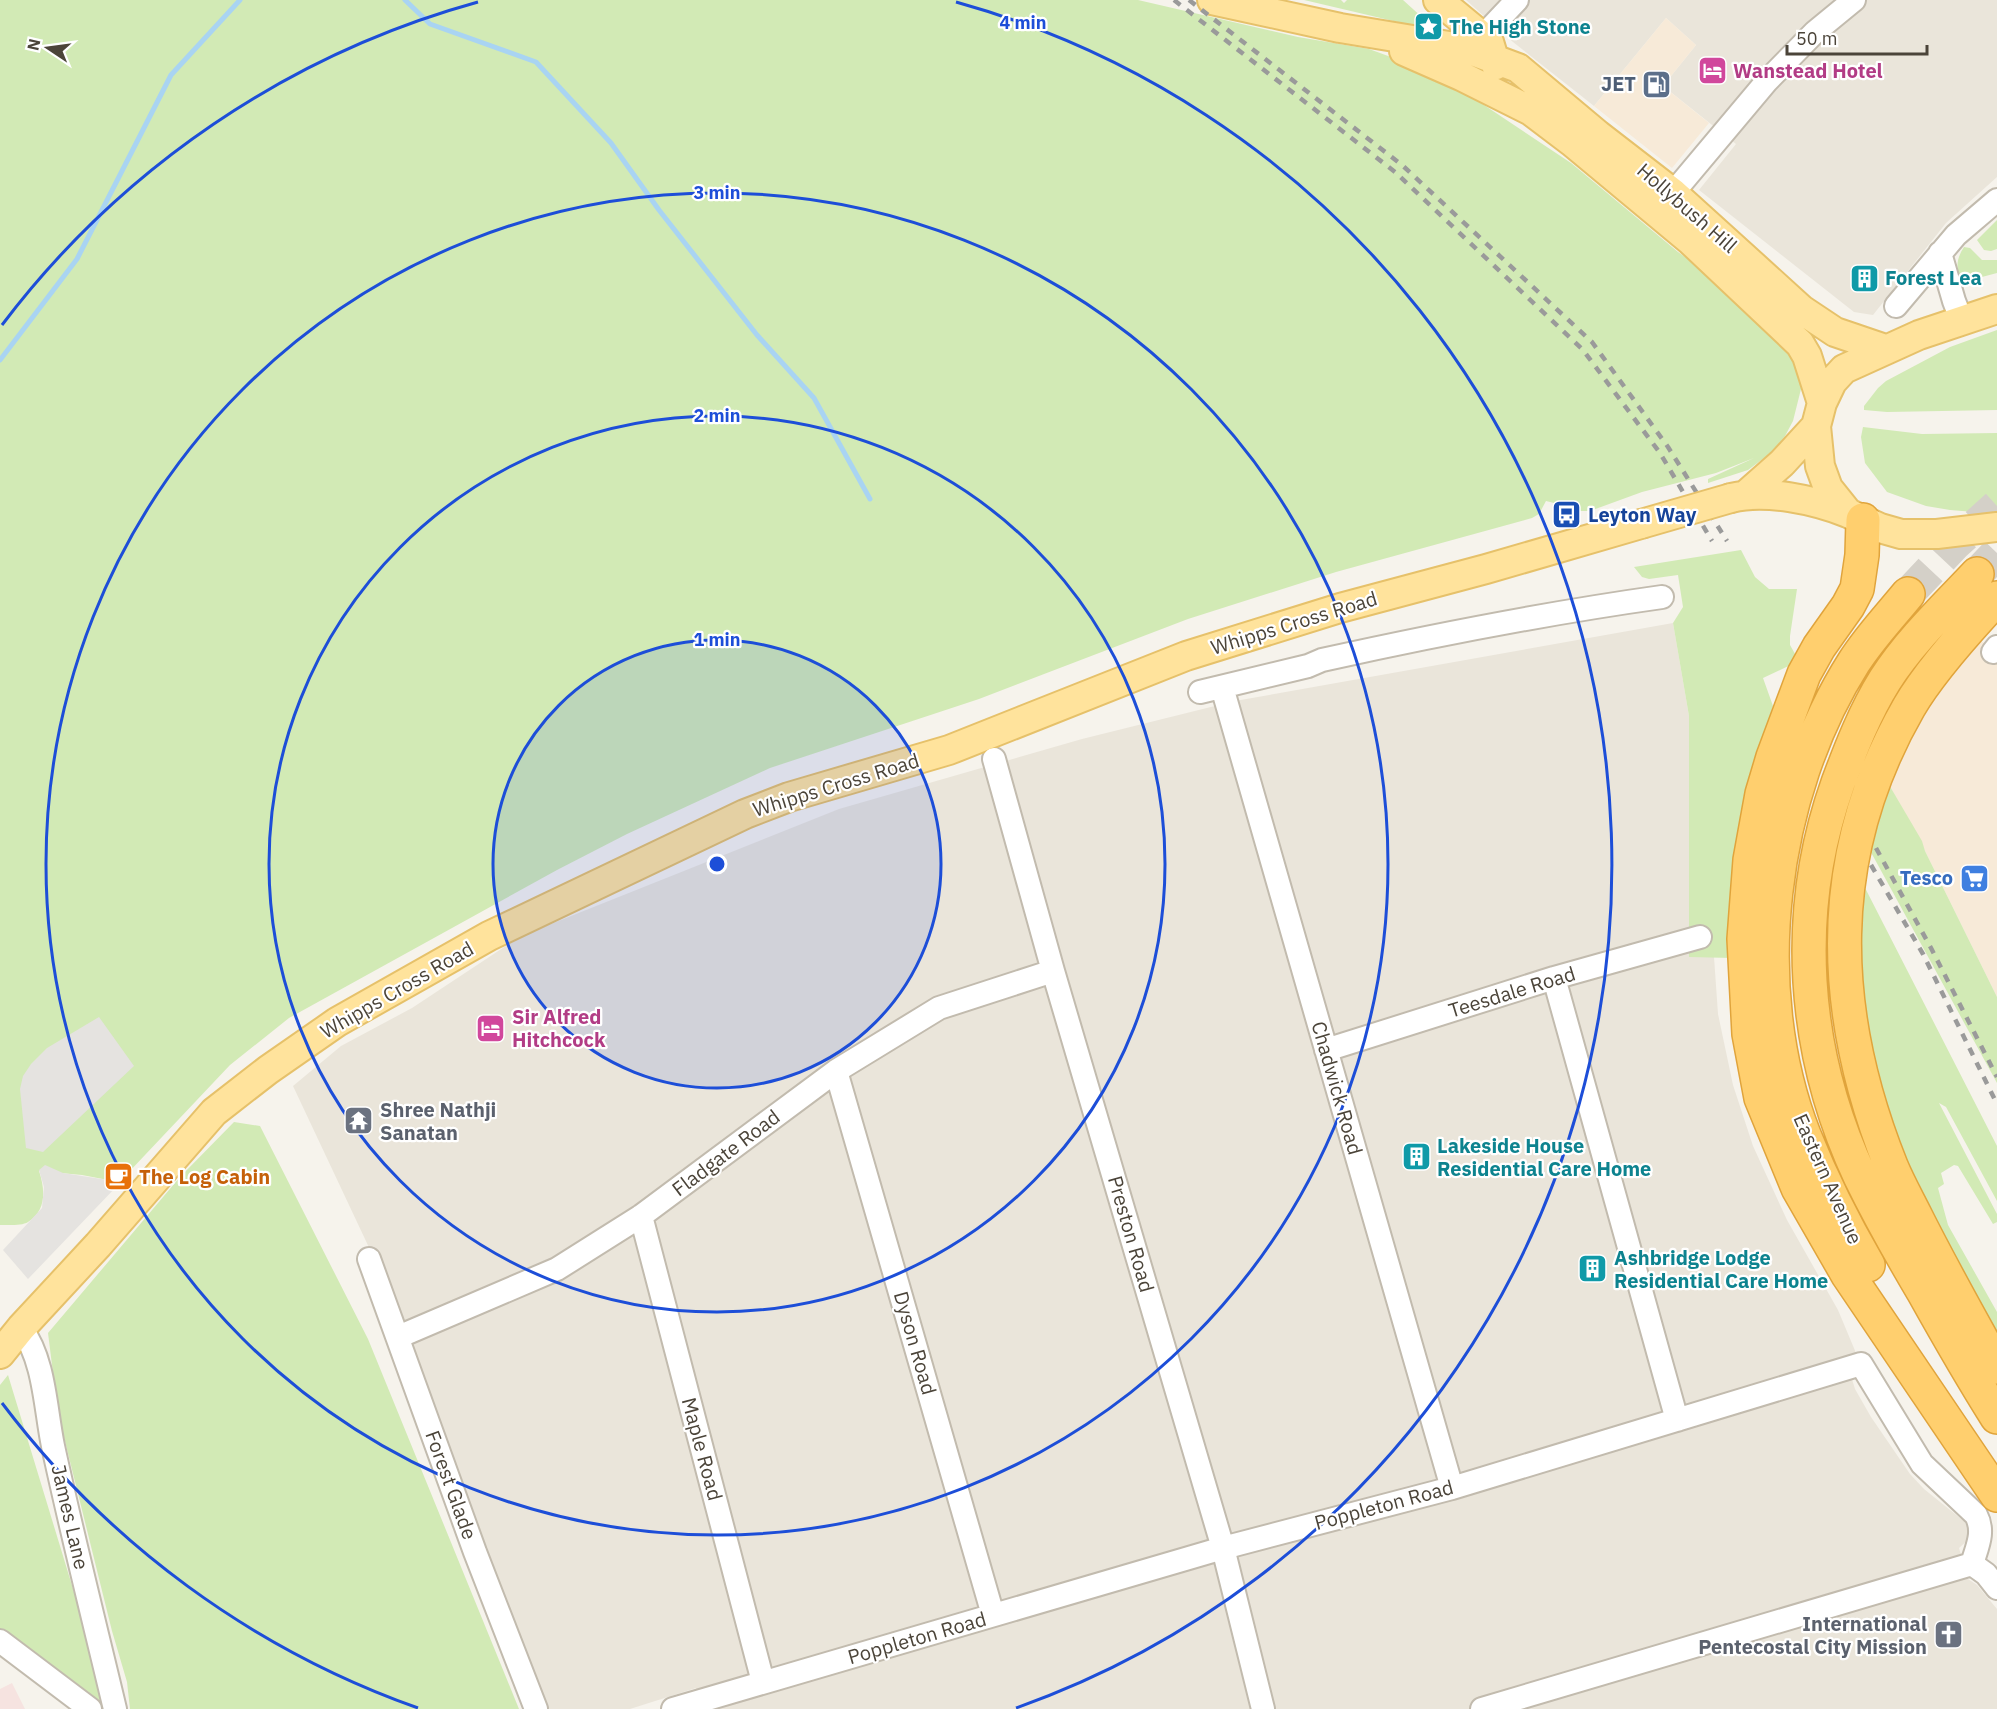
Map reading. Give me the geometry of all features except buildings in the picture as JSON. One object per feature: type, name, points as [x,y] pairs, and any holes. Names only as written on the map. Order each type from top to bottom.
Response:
[{"type":"highway","points":[[1856,516],[1863,555],[1857,589],[1804,674],[1773,757],[1762,794],[1750,860],[1744,939],[1749,1034],[1761,1098],[1798,1188],[1848,1275],[1997,1495]]},
{"type":"highway","points":[[1987,586],[1954,647],[1910,706],[1880,766],[1869,795],[1852,857],[1847,886],[1843,950],[1845,991],[1853,1046],[1872,1114],[1892,1168],[1935,1255],[1997,1367]]},
{"type":"highway","name":"Eastern Avenue","points":[[1987,586],[1908,648],[1885,680],[1866,713],[1838,782],[1820,841],[1810,906],[1809,949],[1811,1001],[1820,1057],[1836,1115],[1860,1175],[1904,1259],[1997,1417]]},
{"type":"highway","name":"Eastern Avenue","points":[[1908,594],[1877,630],[1845,678],[1827,711],[1797,787],[1786,824],[1774,897],[1774,999],[1782,1057],[1790,1089],[1803,1134],[1829,1191],[1852,1238],[1936,1379],[1997,1473]]},
{"type":"main road","points":[[1428,0],[1481,48]]},
{"type":"main road","points":[[1438,0],[1481,48]]},
{"type":"main road","name":"Hollybush Hill","points":[[1221,2],[1340,28],[1481,48],[1518,68],[1598,135],[1673,193],[1802,310],[1835,332],[1885,349]]},
{"type":"main road","name":"Hollybush Hill","points":[[1340,28],[1416,55],[1531,111]]},
{"type":"main road","name":"Hollybush Hill","points":[[1481,48],[1508,86],[1531,111],[1572,142],[1690,241],[1789,333],[1807,356],[1819,414],[1820,466],[1828,488],[1856,516]]},
{"type":"main road","name":"Whipps Cross Road","points":[[0,1354],[214,1112],[268,1070],[337,1022],[489,936],[745,814],[789,797],[949,750],[1186,656],[1340,608],[1486,569],[1739,495],[1782,463],[1819,414],[1832,382],[1844,369],[1885,349],[1961,319],[1997,309]]},
{"type":"main road","name":"Whipps Cross Road","points":[[1739,495],[1810,501],[1828,505],[1901,534],[1937,534],[1997,526]]},
{"type":"street","points":[[1481,48],[1517,0]]},
{"type":"street","points":[[1673,193],[1767,81],[1815,32],[1854,0]]},
{"type":"street","points":[[1896,306],[1956,235],[1997,200]]},
{"type":"street","points":[[1940,253],[1961,319]]},
{"type":"street","name":"Whipps Cross Road","points":[[1200,692],[1415,638],[1662,597]]},
{"type":"street","name":"Chadwick Road","points":[[1222,687],[1452,1488]]},
{"type":"street","name":"Preston Road","points":[[994,759],[1053,971],[1223,1548],[1263,1709]]},
{"type":"street","name":"Teesdale Road","points":[[1326,1050],[1554,978],[1700,937]]},
{"type":"street","name":"Fladgate Road","points":[[398,1337],[557,1269],[641,1216],[837,1071],[939,1008],[1053,971]]},
{"type":"street","points":[[1554,978],[1677,1420]]},
{"type":"street","name":"Dyson Road","points":[[837,1071],[993,1615]]},
{"type":"street","name":"Maple Road","points":[[641,1216],[763,1682]]},
{"type":"street","name":"Forest Glade","points":[[369,1259],[475,1552],[536,1709]]},
{"type":"street","name":"James Lane","points":[[21,1328],[29,1339],[38,1362],[53,1445],[115,1709]]},
{"type":"street","name":"Poppleton Road","points":[[683,1707],[1223,1548],[1452,1488],[1861,1364],[1922,1464],[1976,1515],[1980,1522],[1980,1536],[1972,1564]]},
{"type":"street","points":[[1482,1709],[1517,1704],[1972,1564],[1986,1574],[1997,1588]]},
{"type":"street","points":[[0,1641],[90,1709]]},
{"type":"shaded area","points":[[1466,0],[1997,0],[1997,177],[1946,223],[1873,315],[1854,312],[1699,190],[1736,144],[1663,86],[1696,45],[1666,18],[1594,106],[1513,42]]},
{"type":"shaded area","points":[[1666,18],[1696,45],[1663,86],[1709,123],[1672,168],[1594,106]]},
{"type":"shaded area","points":[[1673,623],[1689,716],[1689,957],[1714,957],[1718,1014],[1733,1085],[1753,1146],[1787,1220],[1838,1310],[1856,1353],[1845,1357],[1855,1389],[1910,1474],[1924,1489],[1965,1522],[1970,1533],[1969,1539],[1959,1548],[1968,1579],[1977,1585],[1997,1609],[1997,1709],[702,1709],[696,1688],[630,1709],[545,1709],[405,1324],[293,1086],[341,1046],[412,1008],[521,936],[839,809],[1082,739],[1235,701]]},
{"type":"shaded area","points":[[1978,638],[1997,655],[1997,997],[1921,841],[1888,783],[1923,712]]},
{"type":"shaded area","points":[[99,1017],[134,1066],[43,1152],[26,1148],[20,1089],[23,1076],[47,1048]]},
{"type":"shaded area","points":[[45,1165],[63,1173],[108,1180],[116,1187],[28,1279],[3,1250],[42,1208],[44,1187],[39,1170]]},
{"type":"shaded area","points":[[12,1683],[25,1709],[0,1709],[0,1689]]},
{"type":"green space","points":[[0,0],[1138,0],[1298,37],[1369,49],[1454,80],[1478,101],[1571,163],[1695,264],[1792,351],[1802,385],[1793,421],[1785,436],[1772,452],[1748,470],[1708,483],[1708,479],[1754,458],[1716,473],[1642,492],[1590,511],[1557,511],[1558,504],[1546,501],[1539,514],[1532,518],[1336,572],[1188,619],[979,699],[770,768],[627,834],[557,870],[289,1018],[230,1065],[128,1173],[120,1167],[108,1180],[39,1171],[43,1199],[39,1212],[25,1223],[0,1225]]},
{"type":"green space","points":[[1304,0],[1341,0],[1344,3],[1347,0],[1403,0],[1424,19],[1419,27]]},
{"type":"green space","points":[[1997,220],[1997,249],[1984,250],[1977,240]]},
{"type":"green space","points":[[1964,247],[1970,248],[1982,260],[1997,260],[1997,273],[1963,282],[1958,264]]},
{"type":"green space","points":[[1997,330],[1997,410],[1887,412],[1864,410],[1864,406],[1886,381],[1950,347]]},
{"type":"green space","points":[[1863,427],[1922,434],[1997,433],[1997,511],[1974,512],[1926,506],[1887,492],[1865,463],[1861,437]]},
{"type":"green space","points":[[1741,550],[1755,577],[1769,589],[1797,589],[1790,645],[1799,661],[1763,678],[1773,706],[1750,781],[1732,958],[1689,957],[1689,716],[1673,623],[1683,607],[1678,575],[1649,579],[1642,577],[1634,567]]},
{"type":"green space","points":[[1888,783],[1922,841],[1997,997],[1997,1083],[1867,845]]},
{"type":"green space","points":[[1861,880],[1997,1146],[1997,1201],[1946,1107],[1939,1103],[1997,1214],[1997,1222],[1993,1224],[1958,1166],[1954,1165],[1941,1173],[1944,1184],[1938,1188],[1948,1225],[1997,1312],[1997,1352],[1892,1146],[1851,985]]},
{"type":"green space","points":[[234,1122],[260,1126],[368,1339],[519,1709],[130,1709],[127,1682],[112,1631],[58,1413],[48,1333],[180,1177]]},
{"type":"green space","points":[[8,1375],[105,1694],[102,1706],[95,1706],[0,1633],[0,1385]]},
{"type":"waterway","points":[[0,360],[77,259],[171,75],[240,0]]},
{"type":"waterway","points":[[405,0],[430,24],[536,62],[611,143],[659,210],[757,335],[814,398],[870,499]]},
{"type":"tunnel","points":[[1908,594],[1955,544],[1997,506]]},
{"type":"tunnel","points":[[1977,574],[1997,553]]},
{"type":"railway","points":[[1174,0],[1395,172],[1583,350],[1660,453],[1712,541]]},
{"type":"railway","points":[[1189,0],[1402,165],[1592,342],[1668,447],[1727,541]]},
{"type":"railway","points":[[1876,848],[1931,948],[1997,1077]]},
{"type":"railway","points":[[1871,865],[1923,954],[1997,1104]]},
{"type":"place","name":"The High Stone","points":[[1428,27]]},
{"type":"place","name":"Wanstead Hotel","points":[[1712,71]]},
{"type":"place","name":"JET","points":[[1657,84]]},
{"type":"place","name":"Forest Lea","points":[[1864,278]]},
{"type":"place","name":"Leyton Way","points":[[1567,515]]},
{"type":"place","name":"Tesco","points":[[1974,878]]},
{"type":"place","name":"Sir Alfred Hitchcock","points":[[491,1028]]},
{"type":"place","name":"Shree Nathji Sanatan","points":[[359,1121]]},
{"type":"place","name":"Lakeside House Residential Care Home","points":[[1416,1157]]},
{"type":"place","name":"The Log Cabin","points":[[118,1177]]},
{"type":"place","name":"Ashbridge Lodge Residential Care Home","points":[[1593,1269]]},
{"type":"place","name":"International Pentecostal City Mission","points":[[1948,1635]]}]
